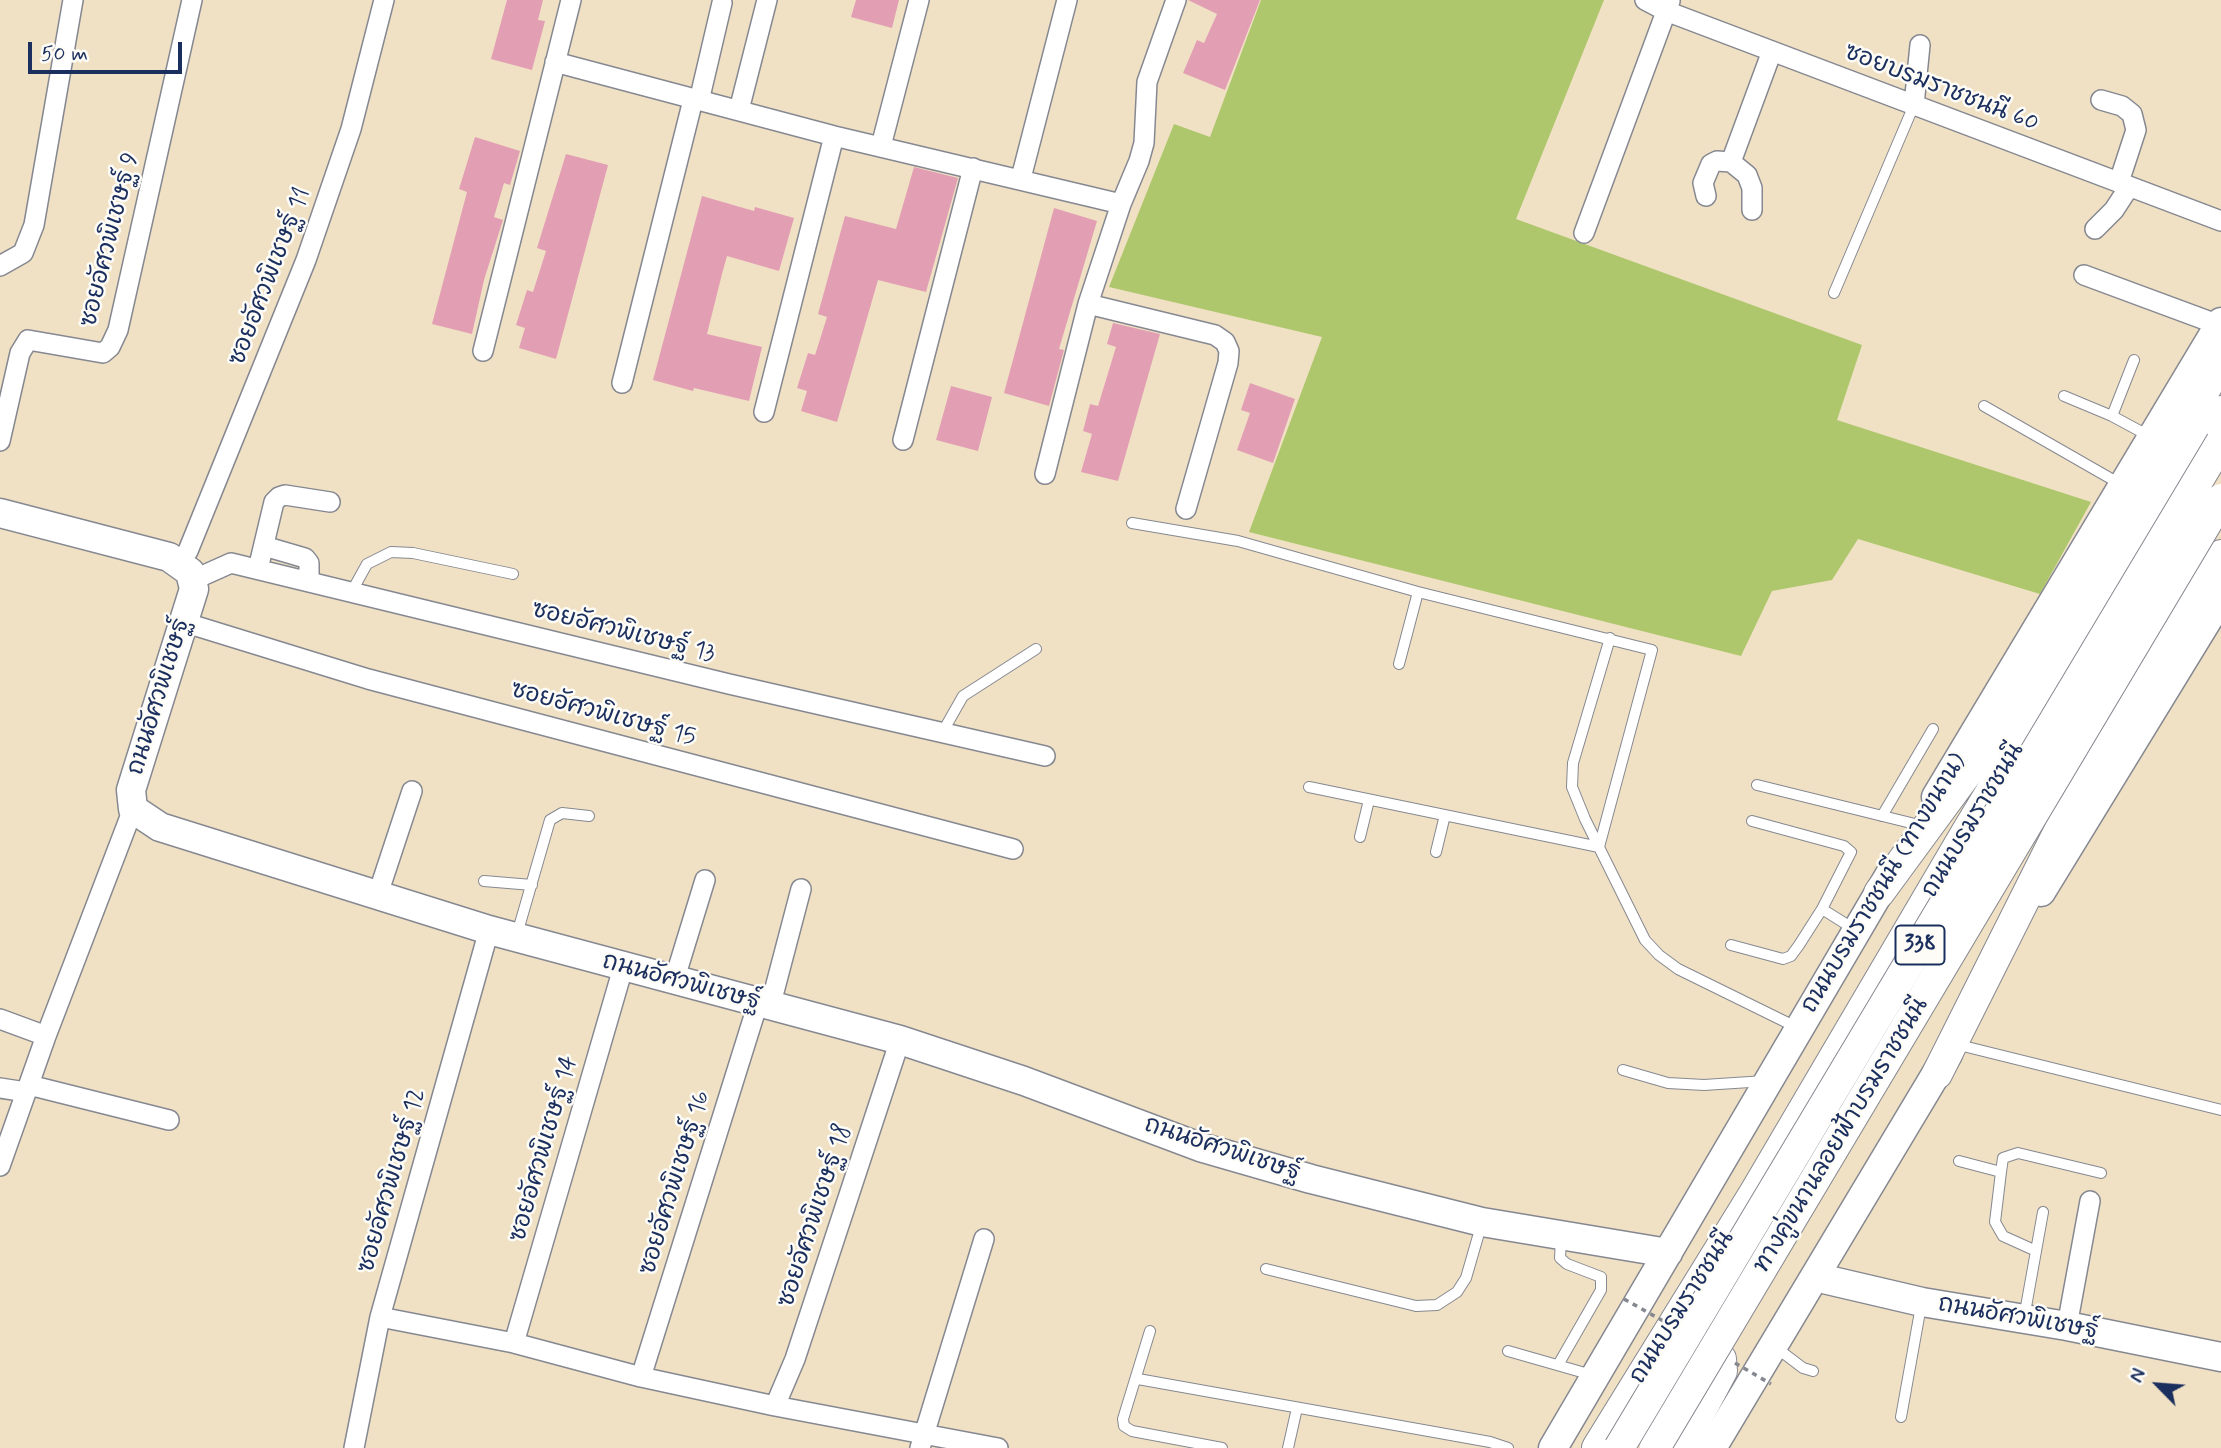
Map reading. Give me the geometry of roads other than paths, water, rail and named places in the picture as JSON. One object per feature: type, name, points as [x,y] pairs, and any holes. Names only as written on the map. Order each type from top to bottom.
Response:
[{"type":"main road","points":[[1880,893],[1995,735],[2158,448],[2221,363]]},
{"type":"main road","name":"ถนนบรมราชชนนี","points":[[1597,1448],[1755,1192],[1967,831],[2221,411]]},
{"type":"main road","name":"ทางคู่ขนานลอยฟ้าบรมราชชนนี","points":[[1619,1448],[2221,442]]},
{"type":"main road","name":"ทางคู่ขนานลอยฟ้าบรมราชชนนี","points":[[1655,1448],[2221,499]]},
{"type":"main road","name":"338","points":[[1668,1448],[2221,521]]},
{"type":"main road","points":[[1937,1074],[2083,783],[2221,555]]},
{"type":"main road","points":[[1681,1448],[1722,1371],[1721,1359]]},
{"type":"main road","points":[[1580,1448],[1642,1374]]},
{"type":"street","points":[[0,266],[23,253],[34,225],[73,0]]},
{"type":"street","name":"ซอยอัศวพิเชษฐ์ 9","points":[[0,441],[20,353],[28,340],[103,353],[110,347],[118,330],[192,0]]},
{"type":"street","name":"ซอยอัศวพิเชษฐ์ 11","points":[[186,571],[188,551],[306,260],[351,129],[384,0]]},
{"type":"street","points":[[483,351],[571,0]]},
{"type":"street","points":[[739,110],[767,0]]},
{"type":"street","points":[[881,146],[919,0]]},
{"type":"street","points":[[1021,178],[1067,0]]},
{"type":"street","points":[[1045,474],[1088,304],[1144,143],[1147,82],[1177,0]]},
{"type":"street","name":"ซอยบรมราชชนนี 60","points":[[1644,0],[1668,6],[1772,51],[2221,221]]},
{"type":"street","points":[[622,383],[722,3]]},
{"type":"street","points":[[1584,233],[1668,6]]},
{"type":"street","points":[[1914,105],[1920,45]]},
{"type":"street","points":[[1731,162],[1772,51]]},
{"type":"street","points":[[555,62],[834,136],[1021,178],[1121,204]]},
{"type":"street","points":[[2095,229],[2114,210],[2124,185],[2136,130],[2132,114],[2122,106],[2101,100]]},
{"type":"street","points":[[764,412],[834,136]]},
{"type":"street","points":[[1706,195],[1703,183],[1711,164],[1717,161],[1731,162],[1747,176],[1752,188],[1752,210]]},
{"type":"street","points":[[903,440],[973,168]]},
{"type":"street","points":[[2084,275],[2220,323]]},
{"type":"street","points":[[1088,304],[1215,335],[1225,342],[1229,351],[1228,363],[1186,509]]},
{"type":"street","name":"ถนนบรมราชชนนี (ทางขนาน)","points":[[1553,1448],[1919,825],[2123,485],[2158,448],[2220,323]]},
{"type":"street","points":[[258,569],[274,502],[279,497],[285,495],[330,502]]},
{"type":"street","points":[[0,513],[186,571]]},
{"type":"street","points":[[264,546],[305,558],[309,580]]},
{"type":"street","name":"ซอยอัศวพิเชษฐ์ 13","points":[[186,571],[231,562],[1045,756]]},
{"type":"street","name":"ถนนอัศวพิเชษฐ์","points":[[186,571],[194,589],[131,790],[133,809],[160,827],[489,930],[900,1040],[1024,1081],[1200,1147],[1482,1222],[1668,1253]]},
{"type":"street","points":[[1712,1448],[1937,1074],[2040,894],[2221,598]]},
{"type":"street","name":"ซอยอัศวพิเชษฐ์ 15","points":[[183,622],[368,679],[1013,849]]},
{"type":"street","points":[[377,897],[412,792]]},
{"type":"street","points":[[0,1166],[46,1036],[133,809]]},
{"type":"street","points":[[674,981],[705,880]]},
{"type":"street","name":"ซอยอัศวพิเชษฐ์ 16","points":[[640,1377],[801,889]]},
{"type":"street","name":"ซอยอัศวพิเชษฐ์ 12","points":[[354,1448],[380,1317],[489,930]]},
{"type":"street","name":"ซอยอัศวพิเชษฐ์ 14","points":[[514,1343],[623,968]]},
{"type":"street","points":[[0,1019],[46,1036]]},
{"type":"street","name":"ซอยอัศวพิเชษฐ์ 18","points":[[775,1406],[795,1359],[900,1040]]},
{"type":"street","points":[[0,1088],[27,1089],[169,1120]]},
{"type":"street","points":[[2067,1326],[2090,1201]]},
{"type":"street","points":[[922,1441],[984,1239]]},
{"type":"street","name":"ถนนอัศวพิเชษฐ์","points":[[1815,1277],[1922,1302],[2024,1318],[2221,1357]]},
{"type":"street","points":[[380,1317],[514,1343],[640,1377],[922,1441],[998,1448]]},
{"type":"lane","points":[[1834,293],[1914,105]]},
{"type":"lane","points":[[2112,416],[2133,360]]},
{"type":"lane","points":[[2064,396],[2112,416],[2158,448]]},
{"type":"lane","points":[[1984,406],[2123,485]]},
{"type":"lane","points":[[1132,523],[1238,541],[1418,592],[1652,650],[1652,659],[1599,847]]},
{"type":"lane","points":[[352,591],[367,564],[391,552],[413,553],[513,574]]},
{"type":"lane","points":[[1399,664],[1418,592]]},
{"type":"lane","points":[[1610,638],[1573,763],[1572,787],[1599,847],[1645,940],[1659,956],[1678,970],[1799,1029]]},
{"type":"lane","points":[[942,733],[963,696],[1036,649]]},
{"type":"lane","points":[[1882,816],[1933,729]]},
{"type":"lane","points":[[1757,785],[1919,825]]},
{"type":"lane","points":[[1308,787],[1599,847]]},
{"type":"lane","points":[[1360,837],[1369,800]]},
{"type":"lane","points":[[516,937],[551,820],[562,813],[589,816]]},
{"type":"lane","points":[[1436,852],[1445,815]]},
{"type":"lane","points":[[1731,945],[1783,959],[1791,956],[1822,909],[1851,852],[1844,846],[1752,821]]},
{"type":"lane","points":[[484,881],[532,886]]},
{"type":"lane","points":[[1822,909],[1857,931]]},
{"type":"lane","points":[[1954,1044],[2221,1110]]},
{"type":"lane","points":[[1623,1070],[1668,1083],[1704,1085],[1769,1081]]},
{"type":"lane","points":[[2034,1250],[2003,1236],[1994,1222],[2003,1158],[2018,1153],[2101,1172]]},
{"type":"lane","points":[[1959,1161],[2001,1171]]},
{"type":"lane","points":[[2024,1318],[2034,1250],[2043,1212]]},
{"type":"lane","points":[[1266,1269],[1416,1306],[1437,1305],[1457,1292],[1466,1278],[1482,1222]]},
{"type":"lane","points":[[1558,1365],[1601,1290],[1601,1277],[1567,1264],[1560,1258],[1561,1236]]},
{"type":"lane","points":[[1900,1417],[1922,1302]]},
{"type":"lane","points":[[1150,1331],[1138,1379],[1123,1419],[1124,1426],[1132,1431],[1222,1448]]},
{"type":"lane","points":[[1774,1346],[1803,1368],[1813,1371]]},
{"type":"lane","points":[[1508,1351],[1596,1376]]},
{"type":"lane","points":[[1138,1379],[1508,1448]]},
{"type":"lane","points":[[1288,1448],[1297,1408]]}]
